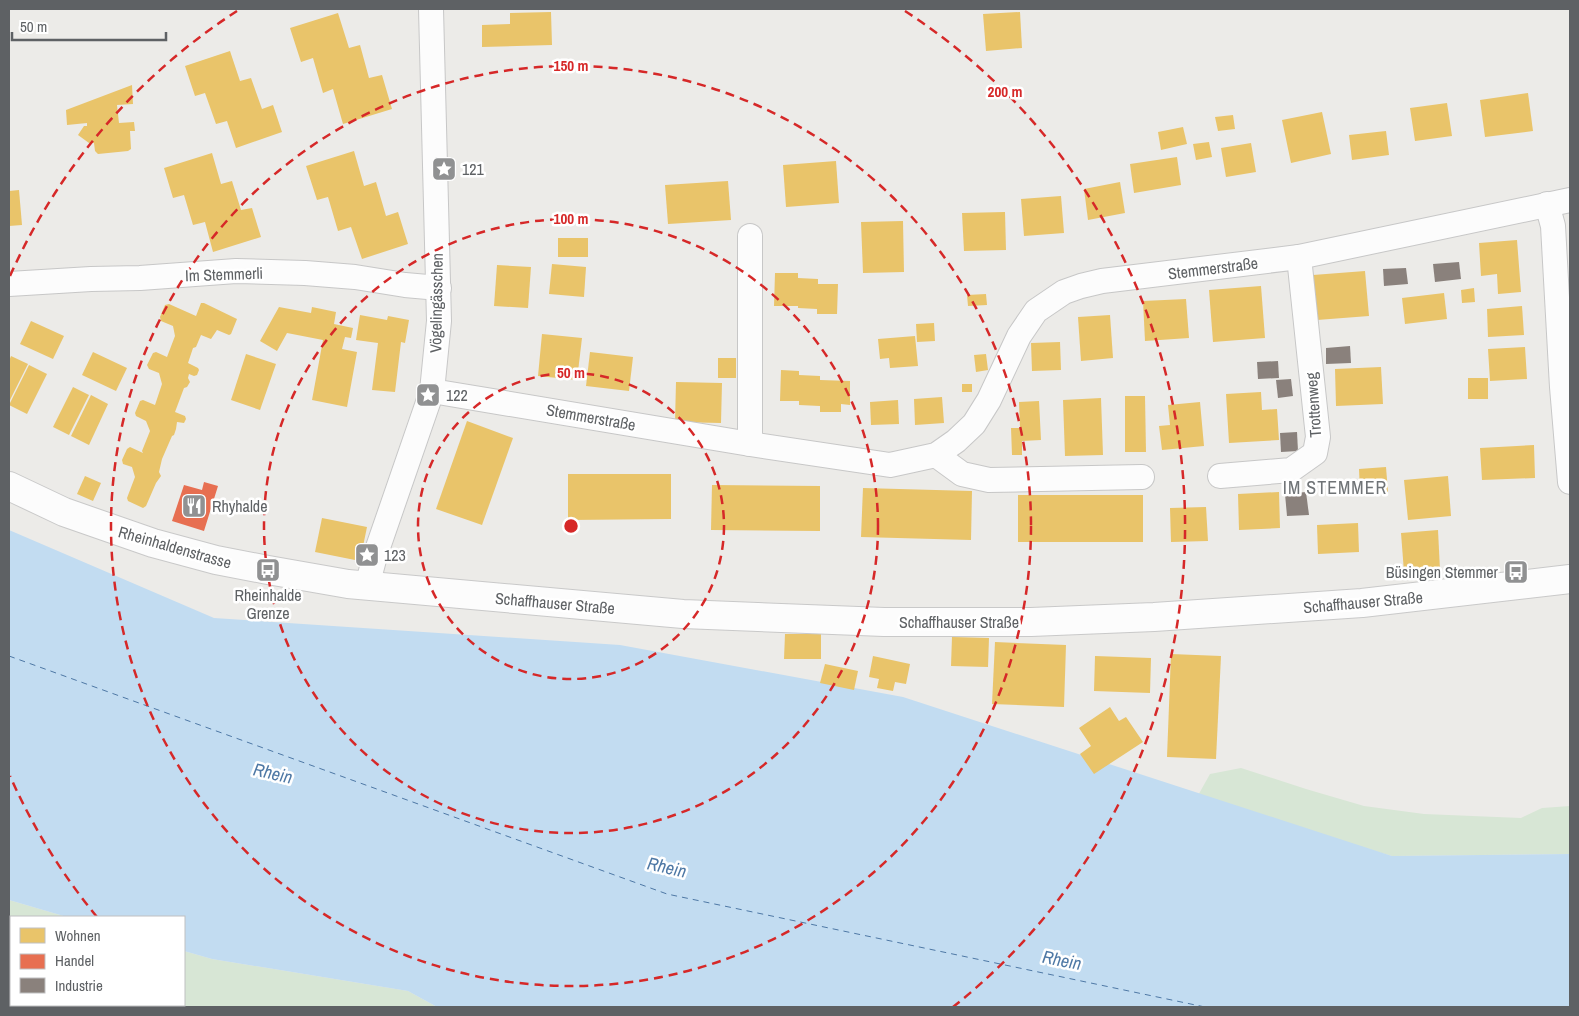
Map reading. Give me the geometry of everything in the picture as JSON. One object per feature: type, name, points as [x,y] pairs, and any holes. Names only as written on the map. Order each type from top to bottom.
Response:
[{"type":"main road","name":"Rheinhaldenstrasse","points":[[9,486],[64,512],[153,543],[216,560],[357,585]]},
{"type":"main road","name":"Schaffhauser Straße","points":[[357,585],[683,614],[884,622],[1002,622],[1211,615],[1362,603],[1570,579]]},
{"type":"street","name":"Vögelingässchen","points":[[357,585],[375,556],[432,390],[439,321],[439,288],[431,9]]},
{"type":"street","name":"Stemmerstraße","points":[[432,390],[750,444],[890,465],[936,455],[956,441],[974,424],[989,400],[1019,336],[1036,311],[1064,292],[1102,281],[1299,257],[1570,200]]},
{"type":"street","points":[[1547,204],[1553,226],[1566,387],[1570,482]]},
{"type":"street","points":[[750,236],[750,444]]},
{"type":"street","name":"Trottenweg","points":[[1220,476],[1290,470],[1314,453],[1318,437],[1299,257]]},
{"type":"street","name":"Im Stemmerli","points":[[9,284],[236,271],[355,277],[404,285],[439,288]]},
{"type":"street","points":[[936,455],[962,474],[989,480],[1142,477]]},
{"type":"green space","points":[[1241,768],[1364,806],[1424,814],[1521,818],[1542,808],[1570,806],[1570,854],[1392,856],[1196,799],[1210,774]]},
{"type":"green space","points":[[9,900],[64,916],[10,916],[9,982]]},
{"type":"green space","points":[[185,951],[212,959],[408,991],[437,1007],[64,1006],[185,1006]]},
{"type":"water","name":"Rhein","points":[[9,530],[214,618],[620,645],[903,697],[1392,856],[1570,854],[1570,1007],[437,1007],[408,991],[212,959],[185,951],[185,916],[64,916],[9,900]]},
{"type":"building: Wohnen","points":[[551,12],[552,45],[482,47],[482,25],[510,24],[510,13]]},
{"type":"building: Wohnen","points":[[1020,12],[1022,48],[986,51],[983,14]]},
{"type":"building: Wohnen","points":[[338,13],[349,48],[360,45],[369,78],[382,75],[392,109],[343,124],[333,89],[323,93],[313,58],[301,62],[290,28]]},
{"type":"building: Wohnen","points":[[230,51],[240,81],[251,78],[262,109],[273,105],[282,132],[236,148],[227,121],[216,124],[205,93],[195,96],[185,66]]},
{"type":"building: Wohnen","points":[[132,85],[133,104],[117,105],[119,123],[134,122],[135,131],[130,131],[131,149],[128,151],[98,154],[95,151],[94,143],[89,143],[78,135],[84,126],[87,126],[87,123],[67,125],[66,110]]},
{"type":"building: Wohnen","points":[[1528,93],[1533,131],[1485,137],[1480,100]]},
{"type":"building: Wohnen","points":[[1447,103],[1452,136],[1415,141],[1410,108]]},
{"type":"building: Wohnen","points":[[1322,112],[1331,154],[1291,163],[1282,120]]},
{"type":"building: Wohnen","points":[[1233,115],[1235,129],[1218,131],[1215,117]]},
{"type":"building: Wohnen","points":[[1183,127],[1187,144],[1161,150],[1158,132]]},
{"type":"building: Wohnen","points":[[1386,131],[1389,155],[1352,160],[1349,135]]},
{"type":"building: Wohnen","points":[[1209,142],[1212,157],[1196,160],[1193,144]]},
{"type":"building: Wohnen","points":[[1251,143],[1256,172],[1226,177],[1221,148]]},
{"type":"building: Wohnen","points":[[354,151],[364,186],[376,182],[386,216],[398,212],[408,244],[362,259],[351,227],[338,231],[328,197],[317,200],[306,166]]},
{"type":"building: Wohnen","points":[[212,153],[221,184],[232,181],[241,210],[252,208],[261,237],[213,252],[205,222],[193,225],[184,195],[173,198],[164,168]]},
{"type":"building: Wohnen","points":[[1177,157],[1181,185],[1134,193],[1130,164]]},
{"type":"building: Wohnen","points":[[836,161],[839,203],[786,207],[783,165]]},
{"type":"building: Wohnen","points":[[728,181],[731,220],[668,224],[665,185]]},
{"type":"building: Wohnen","points":[[1120,182],[1125,213],[1088,220],[1084,189]]},
{"type":"building: Wohnen","points":[[19,190],[22,225],[9,226],[9,191]]},
{"type":"building: Wohnen","points":[[1061,196],[1064,233],[1024,236],[1021,199]]},
{"type":"building: Wohnen","points":[[1005,212],[1006,250],[964,251],[962,213]]},
{"type":"building: Wohnen","points":[[903,221],[904,272],[863,273],[861,222]]},
{"type":"building: Wohnen","points":[[558,238],[588,238],[588,257],[558,257]]},
{"type":"building: Wohnen","points":[[1517,240],[1521,292],[1498,294],[1497,274],[1481,276],[1479,243]]},
{"type":"building: Wohnen","points":[[552,264],[586,267],[584,297],[549,294]]},
{"type":"building: Wohnen","points":[[497,265],[531,267],[528,308],[494,306]]},
{"type":"building: Wohnen","points":[[1365,271],[1369,316],[1317,320],[1313,275]]},
{"type":"building: Wohnen","points":[[775,273],[798,273],[798,278],[818,279],[818,284],[838,284],[837,314],[817,314],[817,309],[798,308],[798,306],[774,306]]},
{"type":"building: Wohnen","points":[[1261,286],[1265,338],[1213,342],[1209,290]]},
{"type":"building: Wohnen","points":[[1474,288],[1475,302],[1462,303],[1461,290]]},
{"type":"building: Wohnen","points":[[1444,293],[1447,319],[1405,324],[1402,298]]},
{"type":"building: Wohnen","points":[[986,294],[987,305],[968,306],[967,295]]},
{"type":"building: Wohnen","points":[[1186,299],[1189,338],[1145,341],[1143,301]]},
{"type":"building: Wohnen","points":[[201,303],[237,319],[231,334],[229,335],[217,330],[211,339],[201,335],[196,347],[193,348],[188,363],[199,370],[197,375],[189,374],[190,382],[184,388],[175,412],[185,416],[186,419],[184,423],[177,422],[174,435],[162,459],[159,472],[161,476],[146,506],[143,508],[128,501],[127,498],[135,477],[132,467],[123,464],[122,460],[127,449],[130,447],[143,453],[142,451],[150,431],[146,421],[136,416],[135,413],[140,401],[143,400],[155,405],[162,384],[159,373],[149,369],[147,365],[153,353],[156,352],[167,357],[175,336],[173,326],[161,321],[160,317],[165,305],[169,304],[196,316]]},
{"type":"building: Wohnen","points":[[1522,306],[1524,335],[1488,337],[1487,309]]},
{"type":"building: Wohnen","points":[[279,307],[311,313],[312,307],[336,312],[334,324],[353,328],[351,338],[345,337],[342,349],[357,352],[347,407],[312,400],[323,340],[287,333],[277,351],[260,341]]},
{"type":"building: Wohnen","points":[[360,315],[387,320],[388,316],[409,320],[405,343],[401,342],[395,392],[372,390],[378,343],[356,340]]},
{"type":"building: Wohnen","points":[[1110,315],[1113,358],[1081,361],[1078,317]]},
{"type":"building: Wohnen","points":[[31,321],[64,336],[53,359],[20,344]]},
{"type":"building: Wohnen","points":[[934,323],[935,341],[917,342],[916,324]]},
{"type":"building: Wohnen","points":[[542,334],[582,338],[577,380],[538,376]]},
{"type":"building: Wohnen","points":[[915,336],[918,366],[890,368],[889,358],[880,359],[878,339]]},
{"type":"building: Wohnen","points":[[1060,342],[1061,370],[1032,371],[1031,343]]},
{"type":"building: Wohnen","points":[[1525,347],[1527,379],[1490,381],[1488,349]]},
{"type":"building: Wohnen","points":[[93,352],[127,368],[116,391],[82,375]]},
{"type":"building: Wohnen","points":[[590,352],[633,357],[629,391],[586,386]]},
{"type":"building: Wohnen","points":[[246,354],[276,364],[260,410],[231,400]]},
{"type":"building: Wohnen","points":[[986,354],[988,370],[976,372],[974,355]]},
{"type":"building: Wohnen","points":[[11,356],[28,364],[9,402],[9,361]]},
{"type":"building: Wohnen","points":[[718,358],[736,358],[736,378],[718,378]]},
{"type":"building: Wohnen","points":[[29,365],[47,374],[27,414],[9,405]]},
{"type":"building: Wohnen","points":[[1381,367],[1383,404],[1336,406],[1335,369]]},
{"type":"building: Wohnen","points":[[781,370],[799,371],[799,375],[820,376],[820,380],[850,381],[850,405],[841,404],[841,412],[820,412],[820,406],[799,405],[799,401],[780,401]]},
{"type":"building: Wohnen","points":[[1468,378],[1488,378],[1488,399],[1468,399]]},
{"type":"building: Wohnen","points":[[676,382],[722,383],[721,423],[675,422]]},
{"type":"building: Wohnen","points":[[962,384],[972,384],[972,392],[962,392]]},
{"type":"building: Wohnen","points":[[73,387],[89,395],[69,435],[53,427]]},
{"type":"building: Wohnen","points":[[1261,392],[1262,410],[1277,409],[1279,440],[1229,443],[1226,394]]},
{"type":"building: Wohnen","points":[[91,395],[108,404],[89,445],[71,436]]},
{"type":"building: Wohnen","points":[[1125,396],[1145,396],[1146,452],[1125,452]]},
{"type":"building: Wohnen","points":[[942,397],[944,423],[915,425],[914,399]]},
{"type":"building: Wohnen","points":[[1101,398],[1103,455],[1065,456],[1063,400]]},
{"type":"building: Wohnen","points":[[898,400],[899,424],[871,425],[870,402]]},
{"type":"building: Wohnen","points":[[1039,401],[1041,440],[1022,441],[1022,455],[1012,455],[1011,428],[1020,428],[1019,402]]},
{"type":"building: Wohnen","points":[[1200,402],[1204,446],[1162,450],[1159,426],[1170,425],[1168,405]]},
{"type":"building: Wohnen","points":[[467,421],[513,438],[482,525],[436,509]]},
{"type":"building: Wohnen","points":[[1534,445],[1535,478],[1482,480],[1480,448]]},
{"type":"building: Wohnen","points":[[1386,467],[1388,492],[1360,493],[1359,469]]},
{"type":"building: Wohnen","points":[[568,474],[671,474],[671,519],[568,520]]},
{"type":"building: Wohnen","points":[[85,476],[101,483],[93,501],[77,494]]},
{"type":"building: Wohnen","points":[[1448,476],[1451,516],[1408,520],[1404,480]]},
{"type":"building: Wohnen","points":[[712,485],[820,486],[820,531],[711,530]]},
{"type":"building: Wohnen","points":[[863,488],[972,491],[971,540],[861,537]]},
{"type":"building: Wohnen","points":[[1279,492],[1280,528],[1239,530],[1238,494]]},
{"type":"building: Wohnen","points":[[1018,495],[1143,495],[1143,542],[1018,542]]},
{"type":"building: Wohnen","points":[[1206,507],[1208,541],[1171,542],[1170,508]]},
{"type":"building: Wohnen","points":[[322,518],[367,527],[360,561],[315,552]]},
{"type":"building: Wohnen","points":[[1358,523],[1359,552],[1318,554],[1317,525]]},
{"type":"building: Wohnen","points":[[1438,530],[1440,570],[1404,572],[1401,533]]},
{"type":"building: Wohnen","points":[[785,634],[821,634],[821,659],[784,659]]},
{"type":"building: Wohnen","points":[[952,637],[989,638],[988,667],[951,666]]},
{"type":"building: Wohnen","points":[[995,642],[1066,645],[1064,707],[992,704]]},
{"type":"building: Wohnen","points":[[1171,654],[1221,656],[1216,759],[1167,757]]},
{"type":"building: Wohnen","points":[[873,656],[910,664],[906,684],[895,682],[893,691],[877,688],[879,679],[869,677]]},
{"type":"building: Wohnen","points":[[1095,656],[1151,658],[1150,693],[1094,691]]},
{"type":"building: Wohnen","points":[[825,664],[858,671],[854,690],[820,683]]},
{"type":"building: Wohnen","points":[[1110,707],[1119,721],[1126,717],[1143,742],[1094,774],[1080,754],[1091,746],[1079,728]]},
{"type":"building: Handel","name":"Rhyhalde","points":[[204,482],[218,486],[204,531],[172,521],[184,485],[202,490]]},
{"type":"building: Industrie","points":[[1459,262],[1461,279],[1435,282],[1433,264]]},
{"type":"building: Industrie","points":[[1406,268],[1408,284],[1384,286],[1383,269]]},
{"type":"building: Industrie","points":[[1350,346],[1351,363],[1326,364],[1326,348]]},
{"type":"building: Industrie","points":[[1278,361],[1279,378],[1258,379],[1257,362]]},
{"type":"building: Industrie","points":[[1291,379],[1293,396],[1278,398],[1276,380]]},
{"type":"building: Industrie","points":[[1297,432],[1298,451],[1281,452],[1280,433]]},
{"type":"building: Industrie","points":[[1306,492],[1309,515],[1287,516],[1285,494]]},
{"type":"ferry route","points":[[9,656],[667,894],[1205,1007]]},
{"type":"place","name":"121","points":[[444,169]]},
{"type":"place","name":"122","points":[[428,395]]},
{"type":"place","name":"Rhyhalde","points":[[194,506]]},
{"type":"place","name":"123","points":[[367,555]]},
{"type":"place","name":"Rheinhalde Grenze","points":[[268,570]]},
{"type":"place","name":"Büsingen Stemmer","points":[[1516,572]]},
{"type":"district","name":"IM STEMMER","points":[[1335,487]]}]
